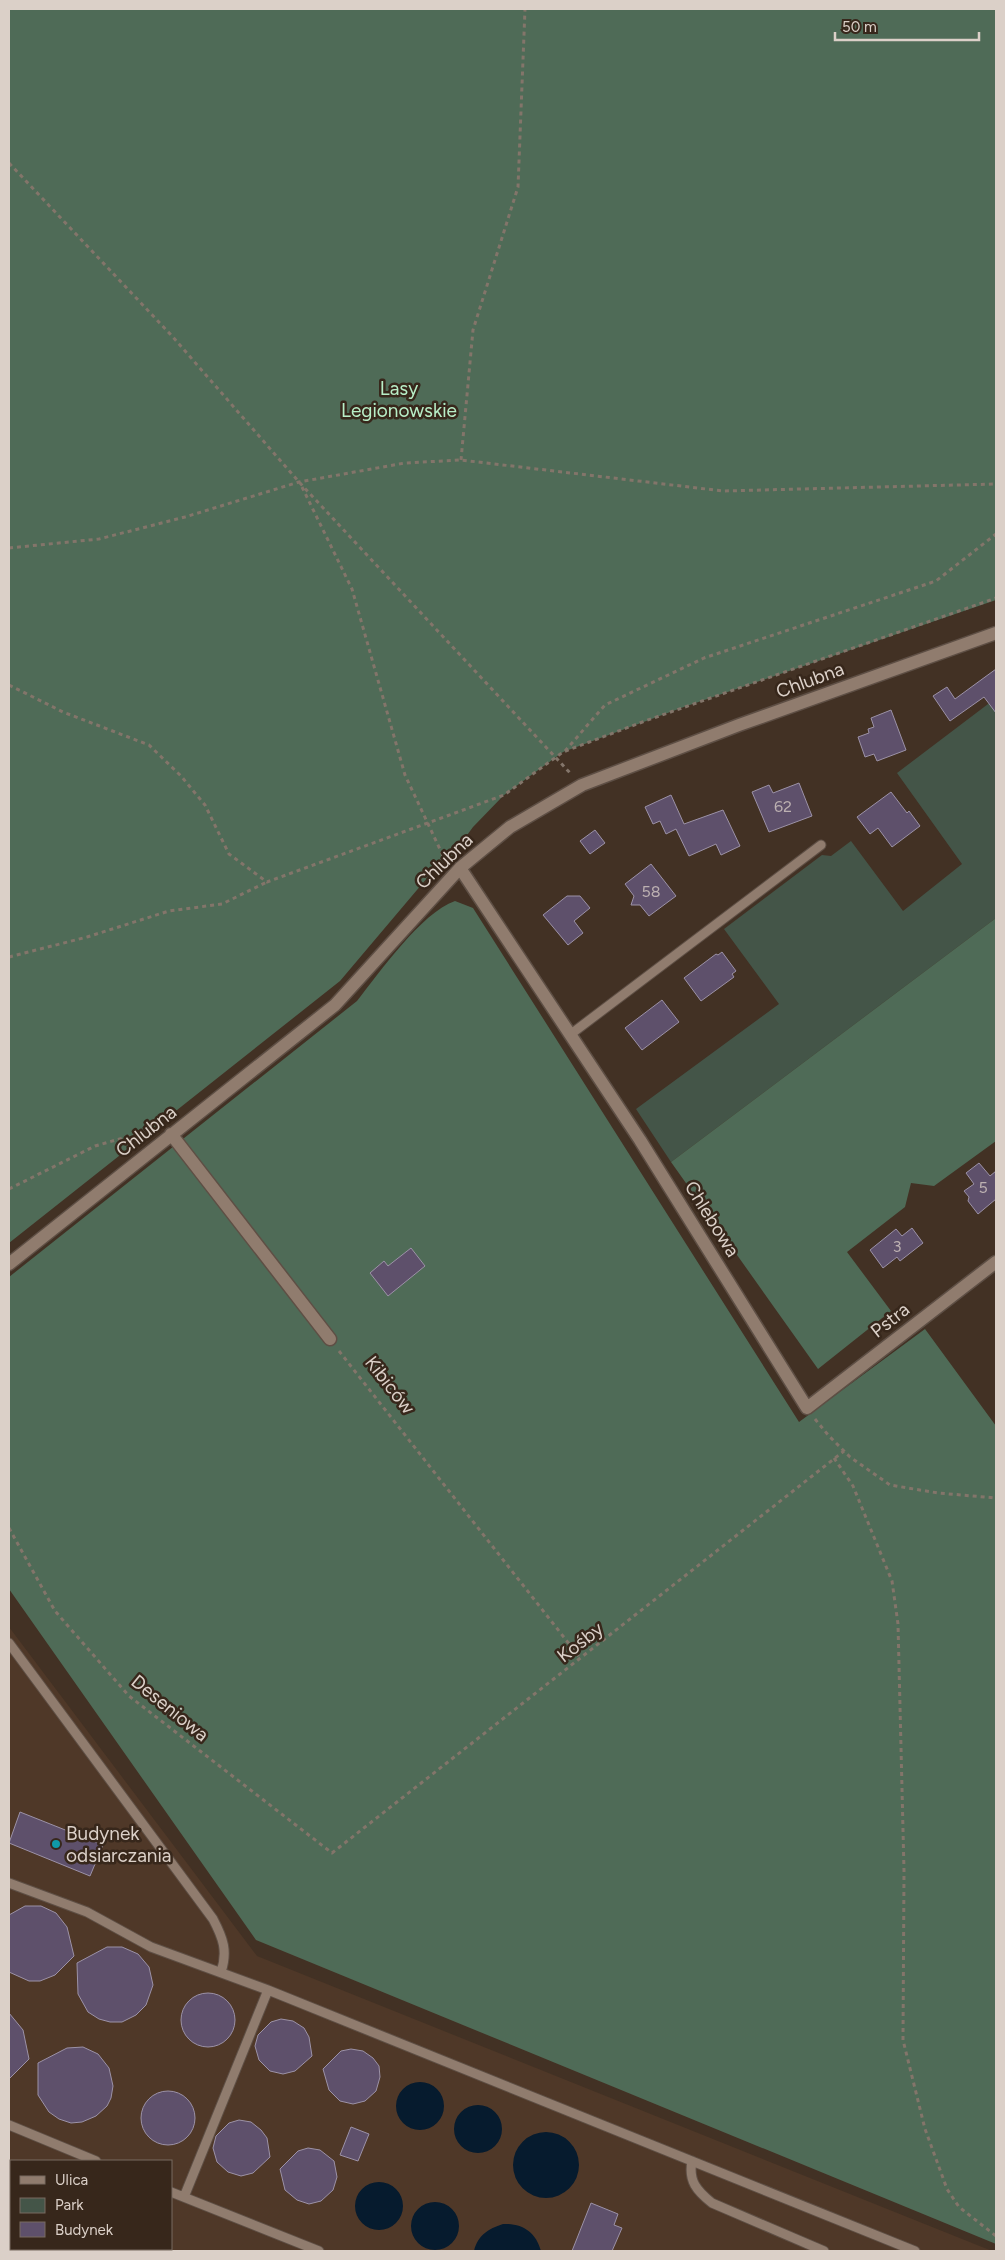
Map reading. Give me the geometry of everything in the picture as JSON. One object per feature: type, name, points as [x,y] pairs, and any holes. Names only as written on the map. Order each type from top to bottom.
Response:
[{"type":"street","name":"Chlubna","points":[[9,1264],[335,1004],[456,872],[510,827],[582,786],[739,725],[996,633]]},
{"type":"street","name":"Chlebowa","points":[[456,872],[571,1034],[640,1140],[807,1408]]},
{"type":"street","points":[[171,1134],[330,1338]]},
{"type":"street","name":"Pstra","points":[[807,1408],[996,1262]]},
{"type":"lane","points":[[571,1034],[821,845]]},
{"type":"lane","points":[[9,1644],[213,1919],[223,1937],[226,1949],[226,1959],[221,1972]]},
{"type":"lane","points":[[9,1883],[87,1912],[151,1947],[268,1990],[915,2251]]},
{"type":"lane","points":[[184,2197],[268,1990]]},
{"type":"lane","points":[[9,2125],[94,2160]]},
{"type":"lane","points":[[692,2160],[690,2173],[693,2183],[712,2204],[824,2251]]},
{"type":"lane","points":[[172,2192],[319,2251]]},
{"type":"path","points":[[461,460],[473,330],[518,187],[525,9]]},
{"type":"path","points":[[9,163],[172,336],[300,482],[582,786]]},
{"type":"path","points":[[9,548],[99,539],[185,517],[300,482],[405,463],[461,460],[723,491],[996,484]]},
{"type":"path","points":[[300,482],[352,589],[405,775],[426,823],[456,872]]},
{"type":"path","points":[[9,957],[86,937],[170,910],[222,904],[267,882],[504,795],[563,752],[605,705],[704,658],[936,581],[996,534]]},
{"type":"path","points":[[563,752],[996,598]]},
{"type":"path","points":[[9,685],[63,712],[148,745],[181,776],[205,805],[229,854],[267,882]]},
{"type":"path","points":[[9,1189],[95,1146],[156,1129]]},
{"type":"path","name":"Kibiców","points":[[330,1338],[581,1659]]},
{"type":"path","points":[[807,1408],[829,1436],[844,1451],[890,1484],[938,1493],[996,1498]]},
{"type":"path","name":"Kośby","points":[[332,1853],[844,1451]]},
{"type":"path","points":[[834,1458],[853,1486],[892,1581],[898,1624],[904,1871],[902,2040],[925,2129],[947,2189],[959,2207],[996,2236]]},
{"type":"path","name":"Deseniowa","points":[[9,1528],[54,1611],[129,1696],[332,1853]]},
{"type":"shaded area","points":[[9,1627],[257,1956],[992,2251],[9,2251]]},
{"type":"green space","name":"Lasy Legionowskie","points":[[9,9],[996,9],[996,600],[681,708],[563,752],[504,795],[473,827],[451,857],[433,871],[340,981],[9,1243]]},
{"type":"green space","points":[[992,701],[996,704],[996,918],[671,1162],[636,1109],[779,1004],[724,929],[822,855],[831,856],[851,841],[903,911],[962,864],[897,773]]},
{"type":"green space","points":[[455,901],[473,908],[799,1422],[925,1329],[996,1426],[996,2244],[256,1940],[9,1589],[9,1277],[357,1001],[415,930],[442,908]]},
{"type":"green space","points":[[996,918],[996,1141],[934,1186],[911,1183],[905,1207],[847,1252],[891,1311],[818,1369],[671,1162]]},
{"type":"water","points":[[415,2082],[425,2082],[437,2089],[444,2101],[444,2111],[437,2123],[425,2130],[415,2130],[407,2126],[400,2119],[396,2111],[396,2101],[400,2093],[407,2086]]},
{"type":"water","points":[[473,2105],[483,2105],[495,2112],[502,2124],[502,2134],[495,2146],[483,2153],[473,2153],[465,2149],[458,2142],[454,2134],[454,2124],[458,2116],[465,2109]]},
{"type":"water","points":[[539,2132],[553,2132],[565,2137],[574,2146],[579,2158],[577,2178],[570,2189],[553,2198],[539,2198],[527,2193],[518,2184],[513,2172],[513,2158],[518,2146],[527,2137]]},
{"type":"water","points":[[374,2182],[384,2182],[396,2189],[403,2201],[403,2211],[396,2223],[384,2230],[374,2230],[366,2226],[359,2219],[355,2211],[355,2201],[359,2193],[366,2186]]},
{"type":"water","points":[[430,2202],[440,2202],[452,2209],[459,2221],[459,2231],[452,2243],[440,2250],[430,2250],[422,2246],[415,2239],[411,2231],[411,2221],[415,2213],[422,2206]]},
{"type":"water","points":[[503,2224],[516,2225],[527,2230],[536,2239],[541,2251],[474,2251],[484,2233]]},
{"type":"building","points":[[996,669],[996,713],[984,697],[950,721],[933,696],[947,687],[955,699]]},
{"type":"building","points":[[891,710],[906,750],[877,761],[874,754],[865,757],[858,737],[869,733],[868,729],[874,727],[871,718]]},
{"type":"building","points":[[799,783],[812,816],[769,832],[752,792],[769,785],[773,793]]},
{"type":"building","points":[[891,792],[920,826],[892,847],[878,828],[870,834],[857,817]]},
{"type":"building","points":[[671,795],[684,824],[723,810],[740,846],[721,855],[716,844],[689,856],[676,829],[666,834],[660,821],[653,824],[645,807]]},
{"type":"building","points":[[595,830],[605,843],[590,854],[580,841]]},
{"type":"building","points":[[651,864],[676,896],[649,916],[640,905],[631,905],[634,896],[625,884]]},
{"type":"building","points":[[567,896],[580,896],[590,908],[574,921],[583,933],[568,945],[543,915]]},
{"type":"building","points":[[722,952],[736,971],[732,974],[734,977],[701,1001],[684,978],[716,954],[718,955]]},
{"type":"building","points":[[662,1000],[679,1022],[642,1050],[625,1028]]},
{"type":"building","points":[[979,1163],[990,1176],[996,1171],[996,1199],[978,1214],[968,1201],[969,1197],[964,1191],[974,1184],[966,1173]]},
{"type":"building","points":[[912,1228],[923,1243],[900,1261],[897,1257],[883,1268],[870,1250],[896,1229],[902,1236]]},
{"type":"building","points":[[411,1248],[425,1266],[388,1296],[370,1273],[384,1261],[388,1266]]},
{"type":"building","name":"Budynek odsiarczania","points":[[20,1812],[103,1845],[90,1876],[9,1843]]},
{"type":"building","points":[[25,1906],[41,1906],[56,1913],[67,1927],[74,1956],[55,1975],[40,1981],[29,1981],[9,1972],[9,1915]]},
{"type":"building","points":[[107,1947],[122,1947],[138,1954],[149,1967],[153,1985],[146,2005],[136,2015],[122,2022],[110,2022],[99,2019],[88,2012],[78,1994],[77,1963]]},
{"type":"building","points":[[203,1993],[213,1993],[227,2001],[233,2010],[235,2020],[233,2030],[227,2039],[213,2047],[203,2047],[193,2042],[186,2035],[181,2025],[181,2015],[186,2005],[193,1998]]},
{"type":"building","points":[[9,2013],[23,2030],[29,2059],[9,2079]]},
{"type":"building","points":[[281,2019],[293,2021],[304,2028],[309,2037],[312,2056],[295,2071],[283,2074],[270,2071],[259,2060],[255,2046],[258,2035],[271,2022]]},
{"type":"building","points":[[83,2047],[98,2054],[109,2068],[113,2086],[111,2098],[107,2106],[96,2116],[82,2122],[71,2123],[59,2119],[49,2112],[38,2095],[38,2063],[67,2048]]},
{"type":"building","points":[[351,2049],[363,2051],[373,2058],[379,2066],[380,2077],[376,2091],[365,2101],[353,2104],[340,2101],[329,2090],[323,2069],[341,2051]]},
{"type":"building","points":[[168,2091],[178,2093],[187,2099],[193,2108],[195,2118],[193,2128],[187,2137],[178,2143],[168,2145],[158,2143],[149,2137],[143,2128],[141,2118],[143,2108],[149,2099],[158,2093]]},
{"type":"building","points":[[239,2120],[251,2122],[261,2130],[267,2138],[270,2157],[253,2173],[241,2176],[228,2172],[217,2162],[213,2148],[216,2136],[229,2123]]},
{"type":"building","points":[[351,2127],[369,2134],[358,2161],[340,2155]]},
{"type":"building","points":[[308,2148],[320,2150],[334,2161],[337,2177],[333,2190],[321,2201],[309,2204],[297,2200],[285,2190],[280,2169],[298,2151]]},
{"type":"building","points":[[591,2203],[618,2214],[614,2225],[622,2228],[612,2251],[572,2251]]},
{"type":"place","name":"Budynek odsiarczania","points":[[56,1844]]}]
